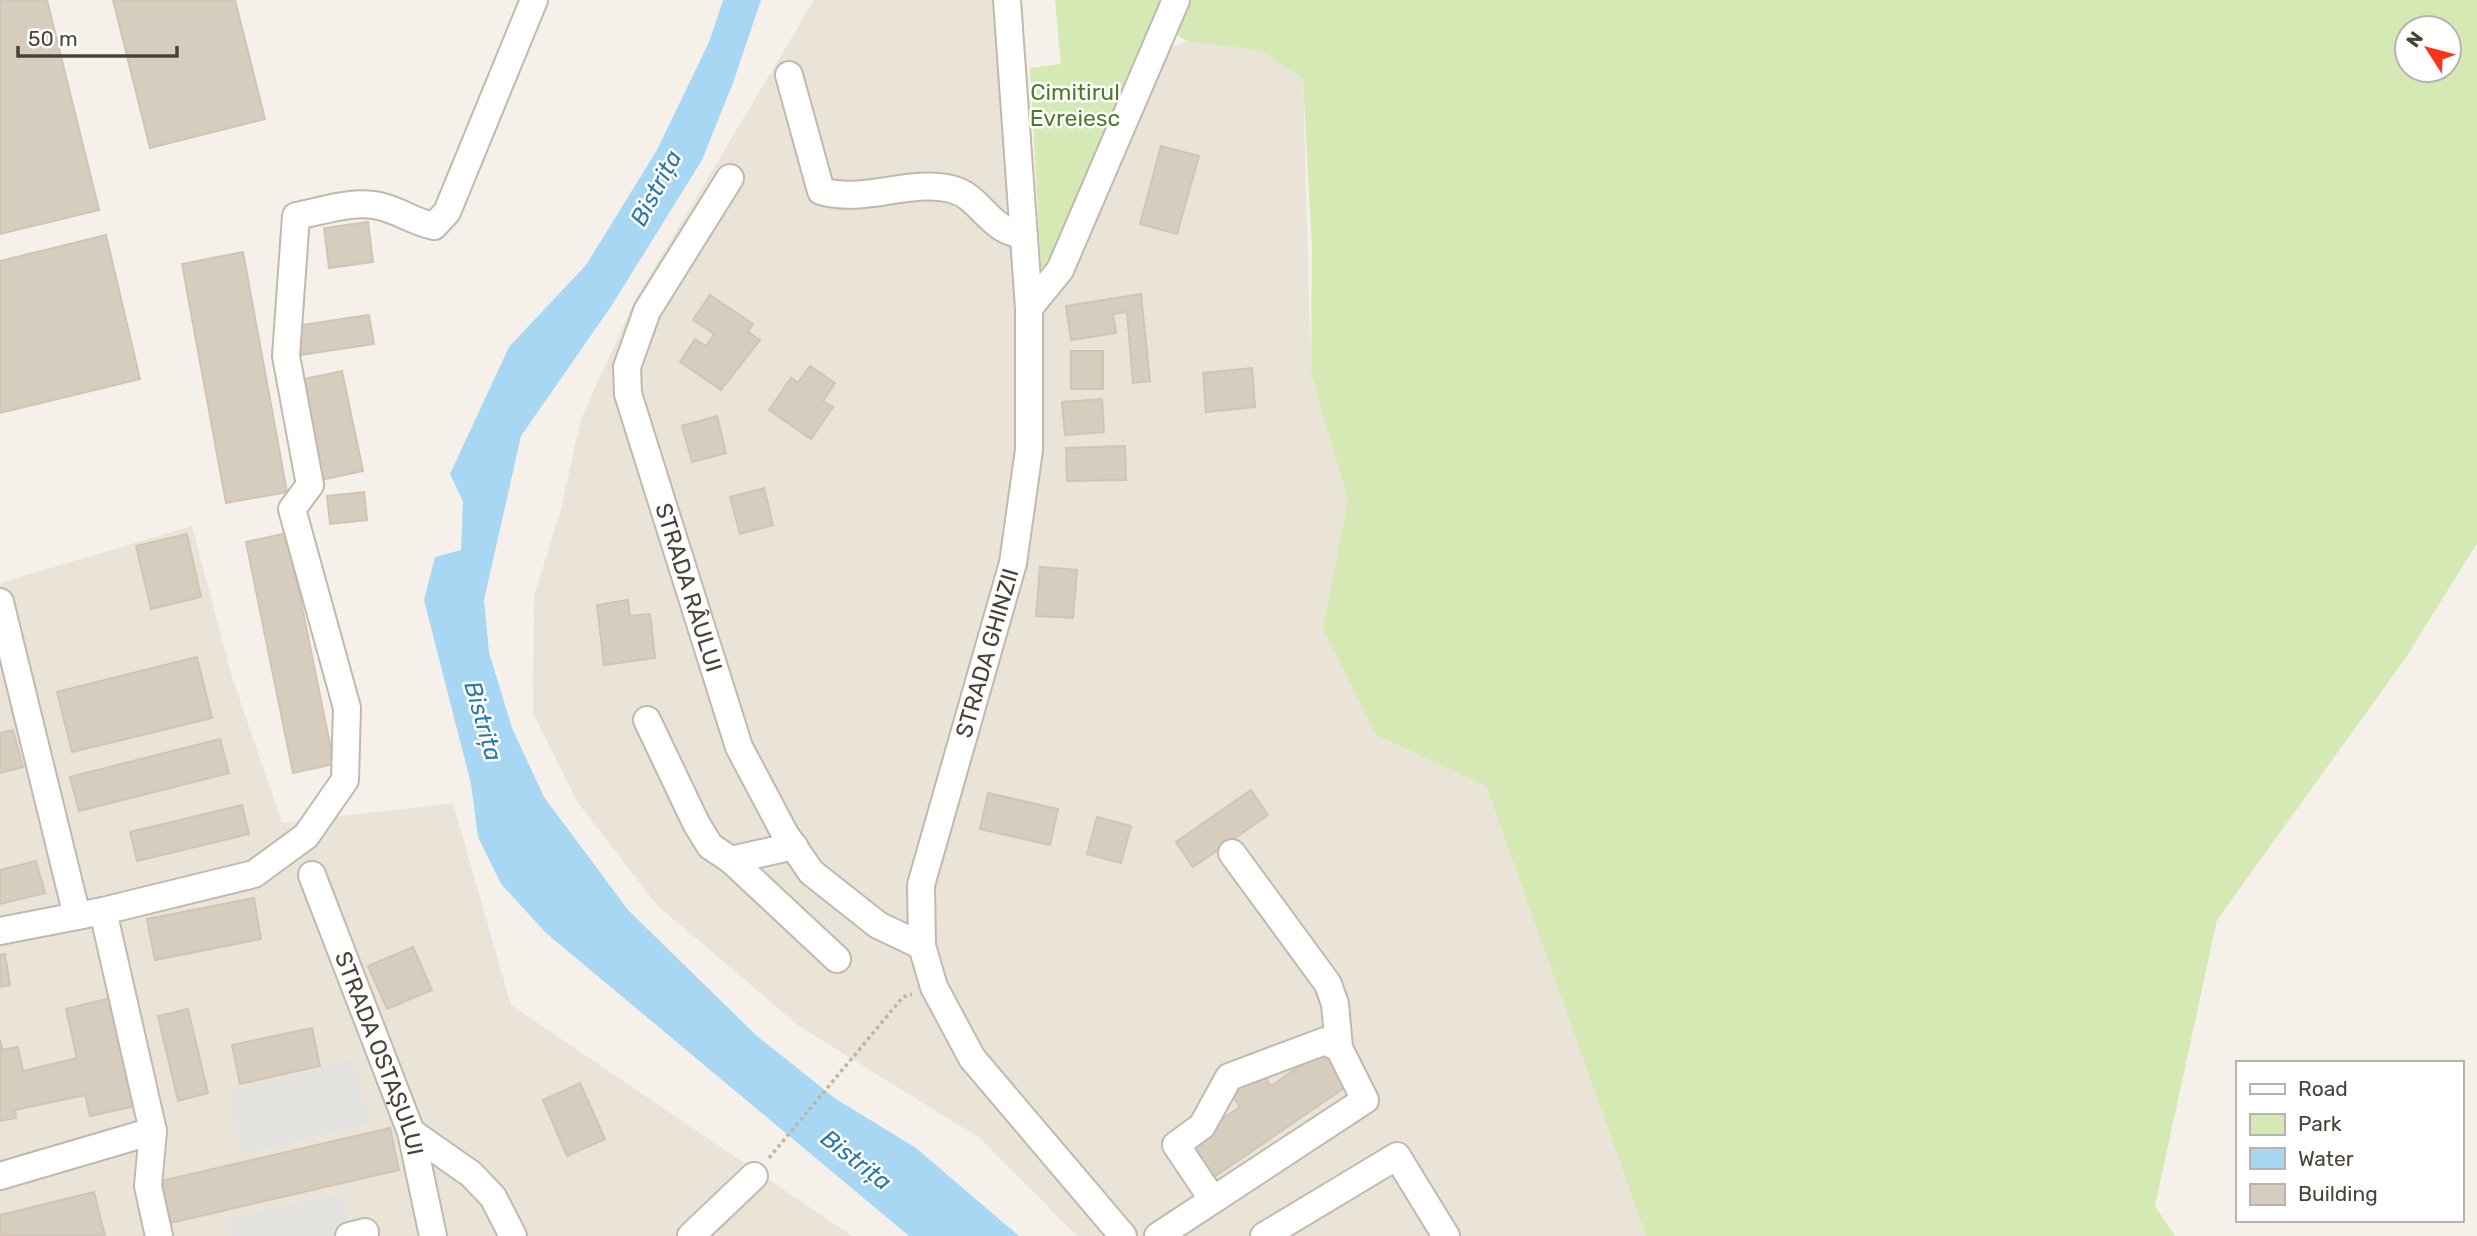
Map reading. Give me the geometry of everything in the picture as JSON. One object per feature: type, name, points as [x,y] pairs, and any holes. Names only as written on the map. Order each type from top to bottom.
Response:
[{"type":"street","points":[[0,932],[103,911],[254,874],[306,836],[345,780],[348,708],[292,509],[310,485],[286,356],[296,216],[364,203],[434,226],[447,212],[534,0]]},
{"type":"street","name":"STRADA GHINZII","points":[[1007,0],[1029,308],[1029,450],[1013,563],[922,886],[922,946],[934,987],[972,1058],[1123,1236]]},
{"type":"street","points":[[1029,308],[1060,270],[1176,0]]},
{"type":"street","points":[[789,75],[821,191],[860,197],[930,187],[950,189],[964,193],[1002,228],[1024,236]]},
{"type":"street","name":"STRADA RÂULUI","points":[[730,178],[647,311],[627,367],[628,394],[739,747],[811,872],[878,925],[922,946]]},
{"type":"street","points":[[0,602],[77,916]]},
{"type":"street","points":[[647,720],[710,846],[731,860],[837,959]]},
{"type":"street","points":[[731,860],[794,846]]},
{"type":"street","points":[[1158,1236],[1365,1100],[1339,1048],[1335,1004],[1328,984],[1232,853]]},
{"type":"street","name":"STRADA OSTAȘULUI","points":[[312,876],[411,1132],[433,1236]]},
{"type":"street","points":[[103,911],[153,1130],[148,1186],[159,1236]]},
{"type":"street","points":[[1213,1200],[1176,1145],[1202,1126],[1229,1077],[1325,1041],[1339,1048]]},
{"type":"street","points":[[0,1176],[153,1130]]},
{"type":"street","points":[[411,1132],[452,1159],[486,1189],[513,1236]]},
{"type":"street","points":[[1264,1236],[1397,1156],[1446,1236]]},
{"type":"street","points":[[691,1236],[754,1176]]},
{"type":"path","points":[[754,1176],[903,997]]},
{"type":"shaded area","points":[[814,0],[1017,0],[1041,272],[1066,272],[1163,51],[1187,41],[1261,51],[1303,79],[1311,372],[1348,500],[1323,628],[1376,735],[1486,786],[1646,1236],[1077,1236],[981,1139],[799,1026],[657,905],[578,803],[533,713],[534,596],[561,509],[581,419],[635,300]]},
{"type":"shaded area","points":[[192,526],[232,677],[282,823],[453,803],[511,1005],[852,1236],[0,1236],[0,583]]},
{"type":"shaded area","points":[[354,1059],[370,1123],[242,1154],[230,1091]]},
{"type":"shaded area","points":[[343,1193],[350,1236],[229,1236],[226,1219]]},
{"type":"green space","name":"Cimitirul Evreiesc","points":[[1055,0],[2477,0],[2477,543],[2407,656],[2217,920],[2155,1206],[2175,1236],[1646,1236],[1486,786],[1376,735],[1323,628],[1348,500],[1311,373],[1312,249],[1303,79],[1261,51],[1187,41],[1155,20],[1054,268],[1041,267],[1030,68],[1061,64]]},
{"type":"water","name":"Bistrița","points":[[723,0],[761,0],[733,83],[702,160],[612,305],[521,436],[484,600],[489,652],[512,728],[544,797],[628,910],[757,1036],[836,1099],[916,1148],[1019,1236],[909,1236],[546,933],[501,884],[478,837],[471,784],[424,600],[435,557],[461,550],[463,502],[450,474],[509,347],[586,265],[657,150],[709,42]]},
{"type":"building","points":[[0,0],[47,0],[99,210],[0,234]]},
{"type":"building","points":[[113,0],[235,0],[265,119],[150,148]]},
{"type":"building","points":[[1161,146],[1199,156],[1177,234],[1140,224]]},
{"type":"building","points":[[368,222],[373,262],[329,268],[324,228]]},
{"type":"building","points":[[106,235],[140,379],[0,413],[0,261]]},
{"type":"building","points":[[243,252],[287,492],[226,503],[182,264]]},
{"type":"building","points":[[1141,294],[1150,381],[1133,383],[1127,312],[1113,314],[1116,333],[1071,340],[1066,306]]},
{"type":"building","points":[[710,295],[753,324],[748,332],[760,340],[721,390],[680,362],[695,339],[706,346],[714,334],[693,320]]},
{"type":"building","points":[[369,315],[374,344],[300,355],[295,326]]},
{"type":"building","points":[[1071,351],[1103,351],[1103,389],[1071,389]]},
{"type":"building","points":[[810,366],[835,383],[823,401],[833,407],[811,439],[769,410],[791,378],[798,383]]},
{"type":"building","points":[[1252,368],[1255,407],[1206,412],[1203,373]]},
{"type":"building","points":[[342,371],[363,471],[316,481],[295,381]]},
{"type":"building","points":[[1102,399],[1104,432],[1065,435],[1062,402]]},
{"type":"building","points":[[717,416],[726,453],[692,462],[682,426]]},
{"type":"building","points":[[1125,446],[1126,480],[1067,481],[1066,448]]},
{"type":"building","points":[[764,488],[773,525],[740,534],[730,497]]},
{"type":"building","points":[[364,492],[367,520],[330,524],[327,496]]},
{"type":"building","points":[[287,533],[334,764],[293,773],[246,542]]},
{"type":"building","points":[[187,534],[201,597],[151,609],[136,546]]},
{"type":"building","points":[[1040,567],[1077,570],[1073,618],[1036,616]]},
{"type":"building","points":[[628,600],[630,616],[650,614],[655,658],[604,665],[597,605]]},
{"type":"building","points":[[197,657],[212,718],[72,752],[57,692]]},
{"type":"building","points":[[13,730],[23,767],[0,773],[0,733]]},
{"type":"building","points":[[220,739],[229,773],[79,811],[70,777]]},
{"type":"building","points":[[1251,790],[1268,815],[1193,867],[1176,842]]},
{"type":"building","points":[[988,793],[1058,809],[1050,845],[980,829]]},
{"type":"building","points":[[242,805],[249,834],[137,861],[130,832]]},
{"type":"building","points":[[1097,817],[1131,826],[1121,863],[1087,854]]},
{"type":"building","points":[[36,861],[45,893],[0,904],[0,870]]},
{"type":"building","points":[[254,898],[261,939],[155,960],[147,919]]},
{"type":"building","points":[[413,947],[432,990],[387,1009],[368,966]]},
{"type":"building","points":[[5,954],[10,985],[0,987],[0,955]]},
{"type":"building","points":[[111,998],[135,1106],[90,1116],[85,1095],[15,1110],[16,1118],[0,1121],[0,1040],[2,1050],[18,1047],[23,1071],[77,1058],[66,1009]]},
{"type":"building","points":[[188,1009],[208,1093],[178,1101],[158,1016]]},
{"type":"building","points":[[312,1028],[320,1066],[240,1084],[232,1045]]},
{"type":"building","points":[[1323,1050],[1347,1086],[1211,1179],[1186,1143],[1240,1107],[1230,1092],[1261,1071],[1271,1086]]},
{"type":"building","points":[[580,1083],[605,1139],[567,1156],[543,1100]]},
{"type":"building","points":[[390,1128],[399,1170],[170,1223],[161,1181]]},
{"type":"building","points":[[94,1192],[105,1236],[0,1236],[0,1215]]}]
